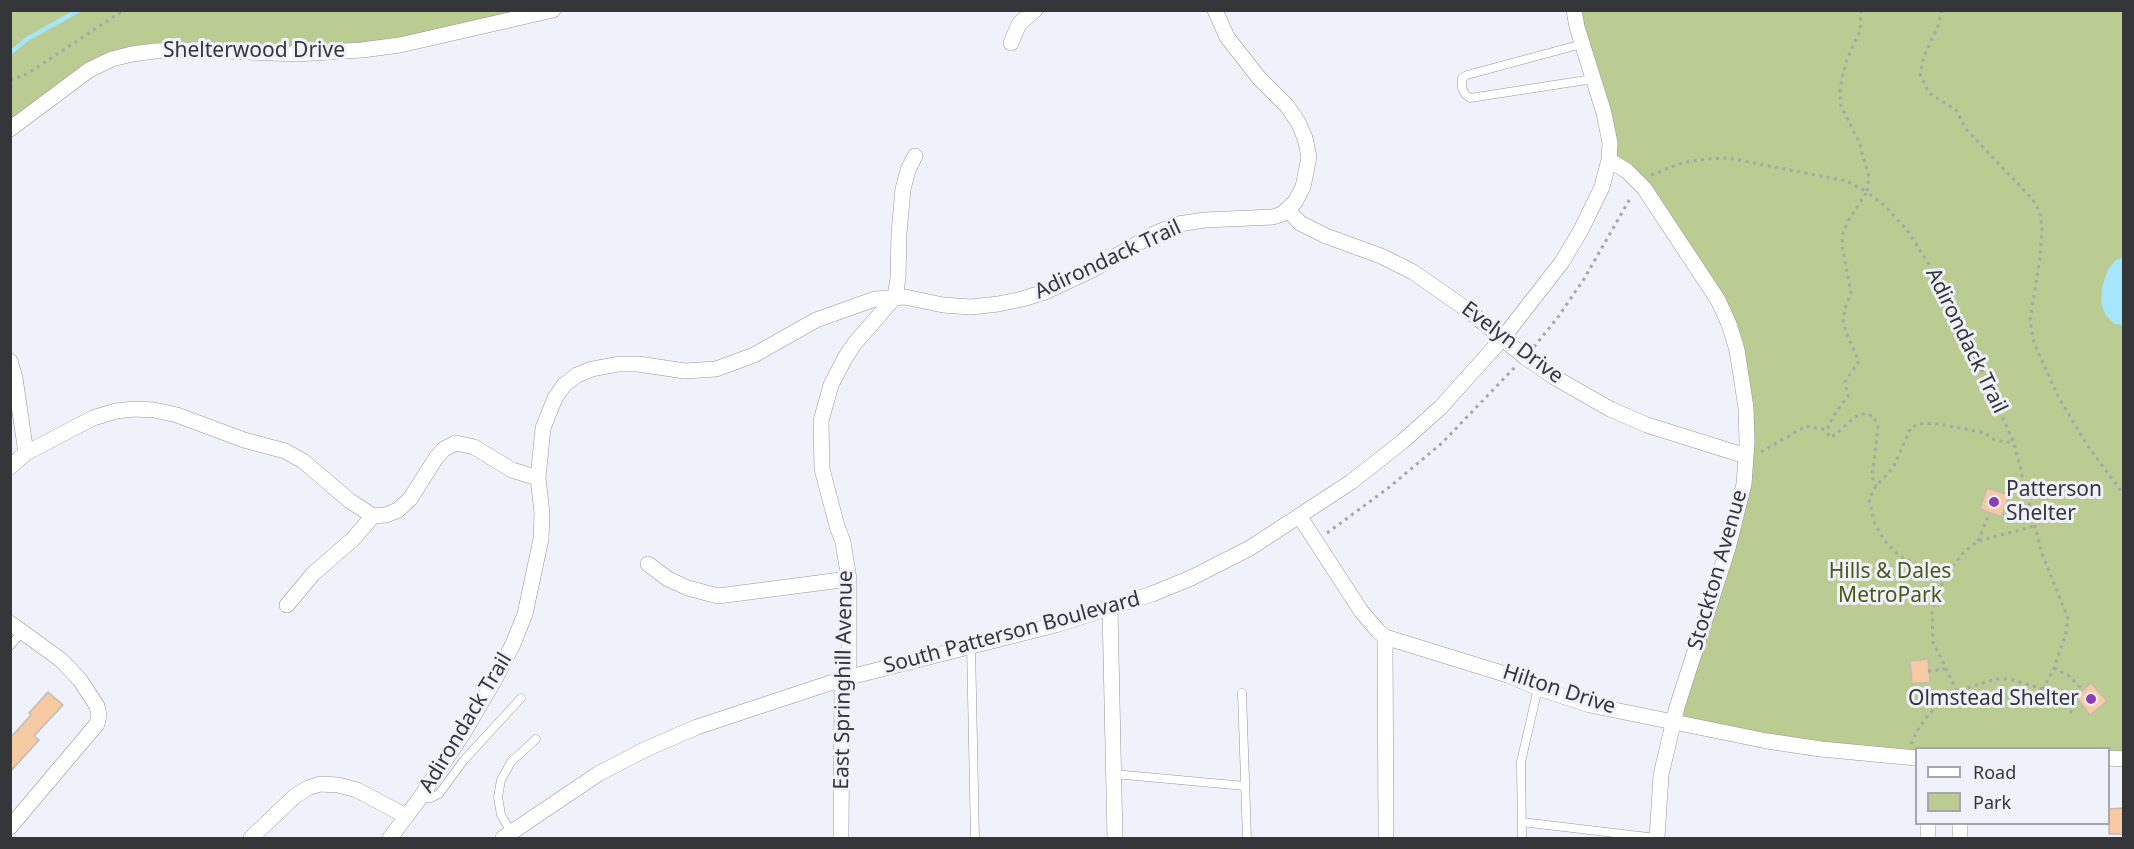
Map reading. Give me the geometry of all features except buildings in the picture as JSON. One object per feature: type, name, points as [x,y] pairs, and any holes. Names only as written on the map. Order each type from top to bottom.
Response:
[{"type":"street","name":"Shelterwood Drive","points":[[10,129],[89,70],[112,59],[132,54],[200,50],[296,54],[362,50],[400,45],[553,10]]},
{"type":"street","points":[[1011,43],[1019,24],[1035,10]]},
{"type":"street","points":[[1215,10],[1227,37],[1259,78],[1287,106],[1305,138],[1309,157],[1308,167],[1303,187],[1288,210]]},
{"type":"street","name":"South Patterson Boulevard","points":[[507,835],[598,774],[646,749],[708,723],[842,679],[1110,609],[1191,578],[1250,549],[1351,482],[1402,442],[1441,406],[1502,339],[1562,262],[1602,187],[1609,160],[1610,143],[1604,113],[1582,44],[1574,10]]},
{"type":"street","points":[[895,297],[903,189],[915,156]]},
{"type":"street","name":"Stockton Avenue","points":[[1609,160],[1627,171],[1639,183],[1718,300],[1729,324],[1742,373],[1746,408],[1744,484],[1728,548],[1704,618],[1674,721],[1661,775],[1656,838]]},
{"type":"street","name":"Adirondack Trail","points":[[390,838],[420,798],[494,681],[513,644],[525,614],[541,539],[542,513],[538,478],[542,439],[548,412],[564,385],[577,375],[592,369],[619,364],[638,364],[685,371],[717,369],[754,355],[816,320],[869,301],[895,297],[971,307],[1023,299],[1045,292],[1092,270],[1154,234],[1178,224],[1232,218],[1273,217],[1288,210]]},
{"type":"street","name":"Evelyn Drive","points":[[1288,210],[1300,223],[1326,236],[1381,256],[1413,272],[1460,304],[1525,357],[1610,409],[1746,458]]},
{"type":"street","name":"East Springhill Avenue","points":[[841,838],[842,679],[849,665],[849,579],[843,542],[822,469],[821,421],[831,386],[845,358],[895,297]]},
{"type":"street","points":[[10,361],[15,378],[26,453]]},
{"type":"street","points":[[10,467],[26,453],[93,418],[116,411],[154,410],[177,415],[244,440],[285,451],[303,461],[350,501],[373,516],[386,515],[398,510],[411,499],[436,458],[444,449],[456,443],[474,447],[505,467],[538,478]]},
{"type":"street","points":[[287,605],[313,574],[353,539],[373,516]]},
{"type":"street","points":[[1300,517],[1361,610],[1385,637],[1386,838]]},
{"type":"street","points":[[648,564],[668,579],[688,588],[718,596],[849,579]]},
{"type":"street","points":[[1110,609],[1115,838]]},
{"type":"street","points":[[10,827],[97,724],[99,715],[97,706],[80,680],[60,660],[16,628]]},
{"type":"street","name":"Hilton Drive","points":[[1385,637],[1508,675],[1538,688],[1590,705],[1767,741],[1913,758]]},
{"type":"street","points":[[251,838],[295,796],[320,784],[338,785],[357,790],[406,816]]},
{"type":"lane","points":[[1582,44],[1467,75],[1462,78],[1462,88],[1464,94],[1470,98],[1593,79]]},
{"type":"lane","points":[[10,646],[16,628]]},
{"type":"lane","points":[[971,646],[975,838]]},
{"type":"lane","points":[[1522,838],[1521,762],[1538,688]]},
{"type":"lane","points":[[1242,693],[1247,838]]},
{"type":"lane","points":[[420,798],[431,798],[440,794],[464,760],[521,698]]},
{"type":"lane","points":[[507,835],[498,797],[501,780],[511,762],[536,739]]},
{"type":"lane","points":[[1114,774],[1245,786]]},
{"type":"lane","points":[[1522,822],[1656,838]]},
{"type":"path","points":[[10,80],[27,74],[124,10]]},
{"type":"path","points":[[1861,10],[1860,30],[1847,58],[1840,91],[1841,106],[1859,142],[1869,177],[1868,192],[1848,221],[1843,233],[1842,245],[1851,292],[1843,321],[1847,336],[1859,361],[1845,382],[1848,396],[1832,418],[1827,430],[1829,437],[1835,435],[1855,417],[1866,413],[1874,417],[1878,427],[1872,477],[1876,486]]},
{"type":"path","points":[[1942,10],[1938,26],[1924,56],[1920,74],[1929,93],[1956,110],[1966,129],[2033,200],[2040,212],[2042,230],[2040,258],[2030,320],[2034,343],[2065,407],[2087,445],[2124,495]]},
{"type":"path","name":"Adirondack Trail","points":[[1639,183],[1657,172],[1682,163],[1728,158],[1847,181],[1868,192],[1885,206],[1907,230],[1930,266],[1982,371],[2014,443],[2042,554],[2068,618],[2066,633],[2054,668],[2043,689]]},
{"type":"path","points":[[1316,541],[1387,489],[1442,442],[1525,357],[1558,317],[1584,279],[1639,183]]},
{"type":"path","points":[[1944,578],[1898,555],[1884,540],[1875,524],[1869,499],[1876,486],[1893,468],[1911,427],[1924,423],[1985,433],[1995,440],[2014,443]]},
{"type":"path","points":[[1746,458],[1806,426],[1827,430]]},
{"type":"path","points":[[1978,541],[1988,517]]},
{"type":"path","points":[[1957,691],[1932,642],[1932,612],[1944,578],[1963,553],[1978,541],[2035,526]]},
{"type":"path","points":[[2054,668],[2069,676],[2084,690]]},
{"type":"path","points":[[1928,671],[1945,669]]},
{"type":"path","points":[[1913,758],[1910,747],[1917,731],[1929,714],[1957,691],[1996,679],[2009,679],[2043,689],[2074,714]]},
{"type":"green space","points":[[10,11],[553,11],[400,45],[112,59],[11,129]]},
{"type":"green space","name":"Hills & Dales MetroPark","points":[[1574,11],[2123,11],[2123,759],[2110,758],[2110,747],[1915,747],[1915,758],[1674,721],[1746,456],[1729,324],[1644,188],[1609,160]]},
{"type":"water","points":[[2123,257],[2123,325],[2114,324],[2105,314],[2101,303],[2102,287],[2108,269],[2116,260]]},
{"type":"waterway","points":[[10,53],[27,39],[79,10]]},
{"type":"place","name":"Patterson Shelter","points":[[1994,502]]},
{"type":"place","name":"Olmstead Shelter","points":[[2091,699]]}]
